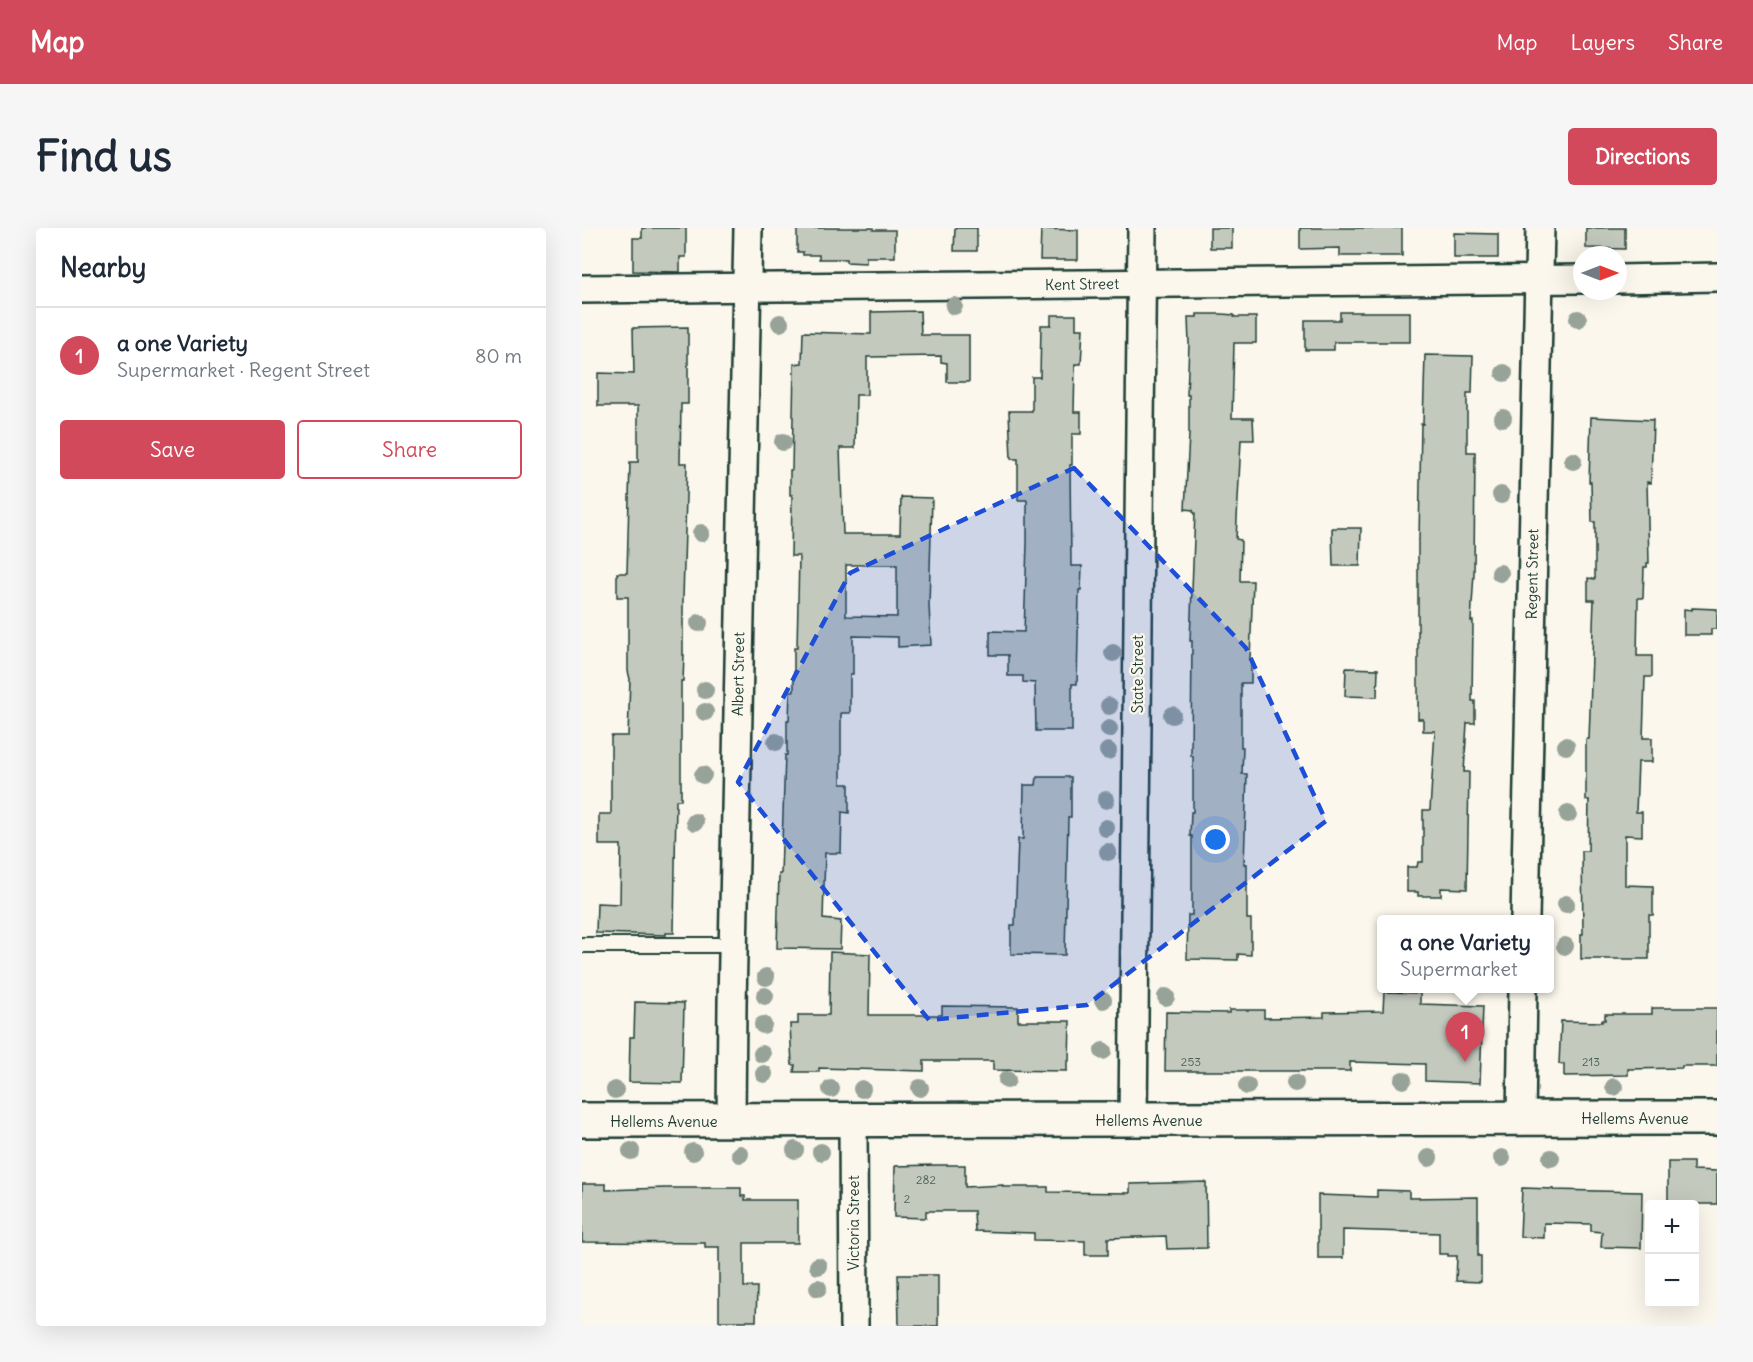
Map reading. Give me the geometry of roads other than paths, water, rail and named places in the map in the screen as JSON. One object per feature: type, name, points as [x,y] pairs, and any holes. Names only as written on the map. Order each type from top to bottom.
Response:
[{"type":"street","name":"Albert Street","points":[[731,1121],[748,228]]},
{"type":"street","name":"State Street","points":[[1133,1120],[1142,228]]},
{"type":"street","name":"Regent Street","points":[[1525,915],[1540,228]]},
{"type":"street","points":[[1627,279],[1717,278]]},
{"type":"street","name":"Kent Street","points":[[582,289],[1573,279]]},
{"type":"street","points":[[1521,1119],[1523,993]]},
{"type":"street","name":"Hellems Avenue","points":[[582,1120],[1717,1118]]},
{"type":"street","name":"Victoria Street","points":[[853,1121],[854,1326]]},
{"type":"lane","points":[[582,945],[734,945]]},
{"type":"place","name":"a one Variety","points":[[1465,1062]]}]
